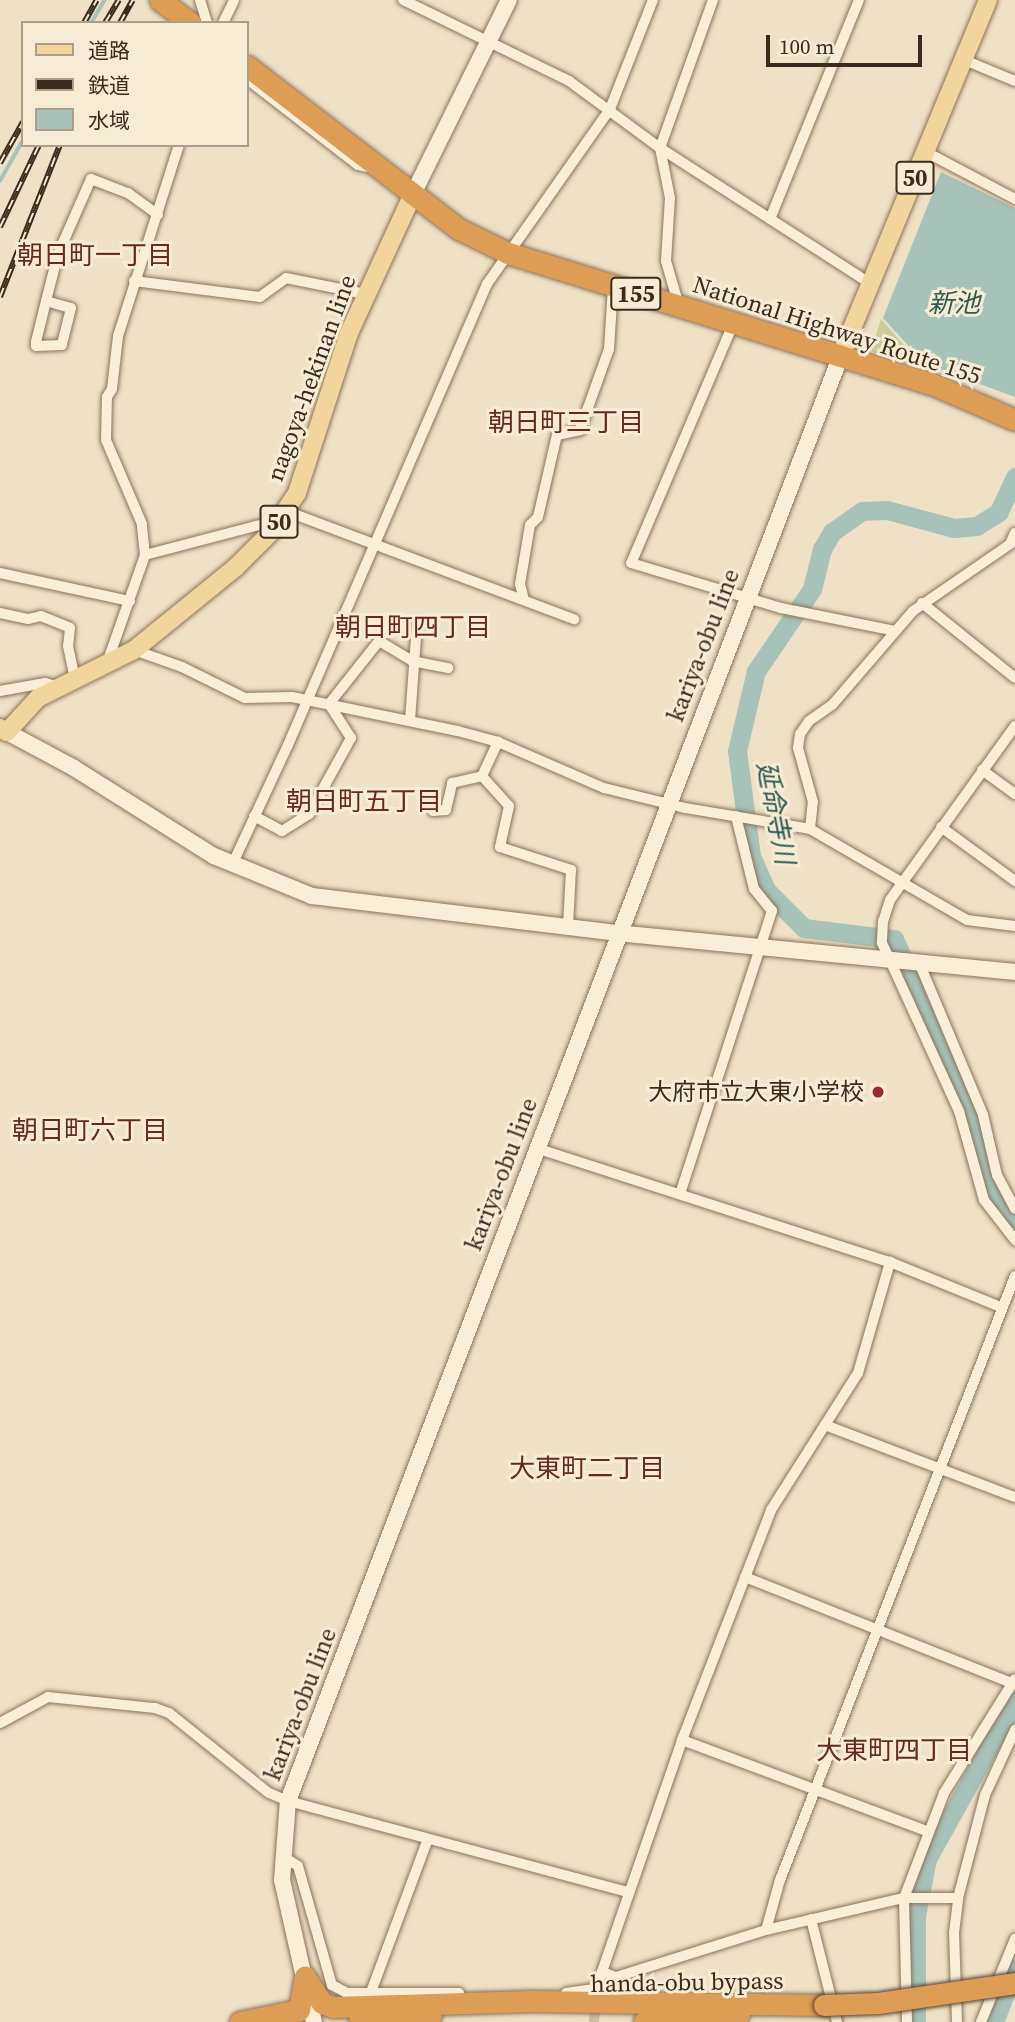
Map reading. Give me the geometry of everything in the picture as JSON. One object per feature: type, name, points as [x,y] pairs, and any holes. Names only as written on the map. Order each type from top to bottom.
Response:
[{"type":"highway","points":[[160,0],[187,21]]},
{"type":"highway","name":"National Highway Route 155","points":[[248,67],[468,234],[508,253],[613,288],[734,322],[932,384],[1015,420]]},
{"type":"highway","points":[[305,1978],[322,2003],[333,2007],[545,2000],[831,2013]]},
{"type":"highway","points":[[249,2020],[299,2010],[305,1978]]},
{"type":"highway","name":"handa-obu bypass","points":[[359,2022],[406,2018],[831,2013],[878,2003],[1015,1983]]},
{"type":"highway","points":[[644,2022],[831,2013]]},
{"type":"main road","points":[[413,194],[493,40],[509,0]]},
{"type":"main road","name":"50","points":[[841,355],[988,0]]},
{"type":"main road","name":"nagoya-hekinan line","points":[[3,732],[38,698],[134,650],[236,567],[283,515],[313,455],[365,294],[413,194]]},
{"type":"main road","name":"kariya-obu line","points":[[314,2022],[305,1978],[286,1912],[282,1857],[288,1801],[745,597],[841,355]]},
{"type":"main road","points":[[3,732],[74,768],[232,864],[312,896],[617,933],[886,953],[918,960],[1015,972]]},
{"type":"street","points":[[200,0],[206,21]]},
{"type":"street","points":[[224,21],[234,0]]},
{"type":"street","points":[[403,0],[493,40],[569,80],[660,148],[871,284]]},
{"type":"street","points":[[232,864],[306,701],[487,284],[610,109],[653,0]]},
{"type":"street","points":[[679,307],[666,261],[670,198],[660,148],[713,0]]},
{"type":"street","points":[[770,219],[859,0]]},
{"type":"street","points":[[248,55],[366,145],[382,170]]},
{"type":"street","points":[[962,59],[1015,81]]},
{"type":"street","points":[[248,80],[358,166],[382,170]]},
{"type":"street","points":[[106,666],[145,555],[142,524],[106,440],[114,358],[134,281],[178,147]]},
{"type":"street","points":[[926,152],[1015,199]]},
{"type":"street","points":[[46,301],[71,308],[62,345],[36,346],[46,301],[58,254],[90,179],[128,193],[158,215]]},
{"type":"street","points":[[134,281],[260,298],[286,278],[365,294]]},
{"type":"street","points":[[524,600],[520,584],[530,525],[538,517],[557,435],[580,430],[610,349],[613,288]]},
{"type":"street","points":[[734,322],[631,564],[781,608],[895,631]]},
{"type":"street","points":[[145,555],[283,515],[574,619]]},
{"type":"street","points":[[810,829],[813,802],[798,748],[800,734],[809,721],[832,705],[922,603],[1010,544],[1015,533]]},
{"type":"street","points":[[0,573],[130,601]]},
{"type":"street","points":[[922,603],[1015,678]]},
{"type":"street","points":[[0,613],[28,619],[41,616],[71,628],[68,684],[45,684],[0,691]]},
{"type":"street","points":[[410,721],[412,661],[417,624]]},
{"type":"street","points":[[329,704],[379,641],[412,661],[448,668]]},
{"type":"street","points":[[134,650],[182,667],[245,698],[292,697],[410,721],[498,742],[604,788],[667,804],[810,829],[900,885],[967,920],[1015,926]]},
{"type":"street","points":[[254,816],[282,831],[309,814],[351,738],[329,704]]},
{"type":"street","points":[[1015,726],[900,885],[883,921],[886,953],[950,1088],[984,1200],[1015,1240]]},
{"type":"street","points":[[482,776],[498,742]]},
{"type":"street","points":[[982,770],[1015,794]]},
{"type":"street","points":[[433,811],[446,810],[452,783],[482,776]]},
{"type":"street","points":[[482,776],[509,806],[500,847],[570,870],[568,925]]},
{"type":"street","points":[[680,1194],[772,911],[754,889],[736,816]]},
{"type":"street","points":[[941,827],[1015,881]]},
{"type":"street","points":[[918,960],[983,1115],[997,1175],[1015,1209]]},
{"type":"street","points":[[950,1088],[968,1079]]},
{"type":"street","points":[[536,1149],[890,1262],[1001,1307]]},
{"type":"street","points":[[282,1857],[298,1866],[332,1985],[347,1993],[546,1995],[596,1991],[682,1740],[771,1510],[858,1373],[890,1262]]},
{"type":"street","points":[[766,1930],[816,1789],[938,1467],[1015,1276]]},
{"type":"street","points":[[825,1425],[1015,1497]]},
{"type":"street","points":[[745,1577],[876,1630],[1014,1681],[964,1756],[927,1831],[905,1898],[908,2022]]},
{"type":"street","points":[[0,1723],[47,1697],[155,1708],[169,1713],[269,1793],[288,1801],[628,1892]]},
{"type":"street","points":[[957,2022],[954,1933],[958,1898],[985,1795],[1015,1730]]},
{"type":"street","points":[[682,1740],[927,1831]]},
{"type":"street","points":[[371,1992],[428,1839]]},
{"type":"street","points":[[602,1972],[615,1977],[766,1930],[905,1898],[958,1898]]},
{"type":"street","points":[[811,1919],[831,2013]]},
{"type":"street","points":[[981,2022],[1015,1939]]},
{"type":"green space","points":[[881,319],[918,361],[930,368],[930,372],[871,351]]},
{"type":"water","name":"新池","points":[[941,172],[1015,208],[1015,397],[925,364],[883,318]]},
{"type":"waterway","points":[[92,21],[105,0]]},
{"type":"waterway","points":[[0,181],[21,144]]},
{"type":"waterway","name":"延命寺川","points":[[1015,477],[999,512],[977,526],[954,528],[887,510],[862,511],[832,532],[822,549],[812,589],[756,671],[737,751],[751,856],[766,890],[804,928],[894,939],[967,1099],[984,1169],[1003,1210],[1015,1223]]},
{"type":"waterway","name":"延命寺川","points":[[916,2022],[916,1916],[927,1859],[1015,1701]]},
{"type":"waterway","points":[[994,2022],[1015,1968]]},
{"type":"tunnel","points":[[594,2022],[596,2000]]},
{"type":"railway","points":[[85,21],[97,0]]},
{"type":"railway","points":[[106,21],[119,0]]},
{"type":"railway","points":[[121,21],[133,0]]},
{"type":"railway","points":[[0,163],[21,126]]},
{"type":"railway","points":[[0,227],[38,147]]},
{"type":"railway","points":[[0,297],[59,147]]},
{"type":"place","name":"大府市立大東小学校","points":[[878,1092]]},
{"type":"district","name":"朝日町一丁目","points":[[95,256]]},
{"type":"district","name":"朝日町三丁目","points":[[566,423]]},
{"type":"district","name":"朝日町四丁目","points":[[413,628]]},
{"type":"district","name":"朝日町五丁目","points":[[364,802]]},
{"type":"district","name":"朝日町六丁目","points":[[90,1131]]},
{"type":"district","name":"大東町二丁目","points":[[587,1469]]},
{"type":"district","name":"大東町四丁目","points":[[894,1751]]}]
